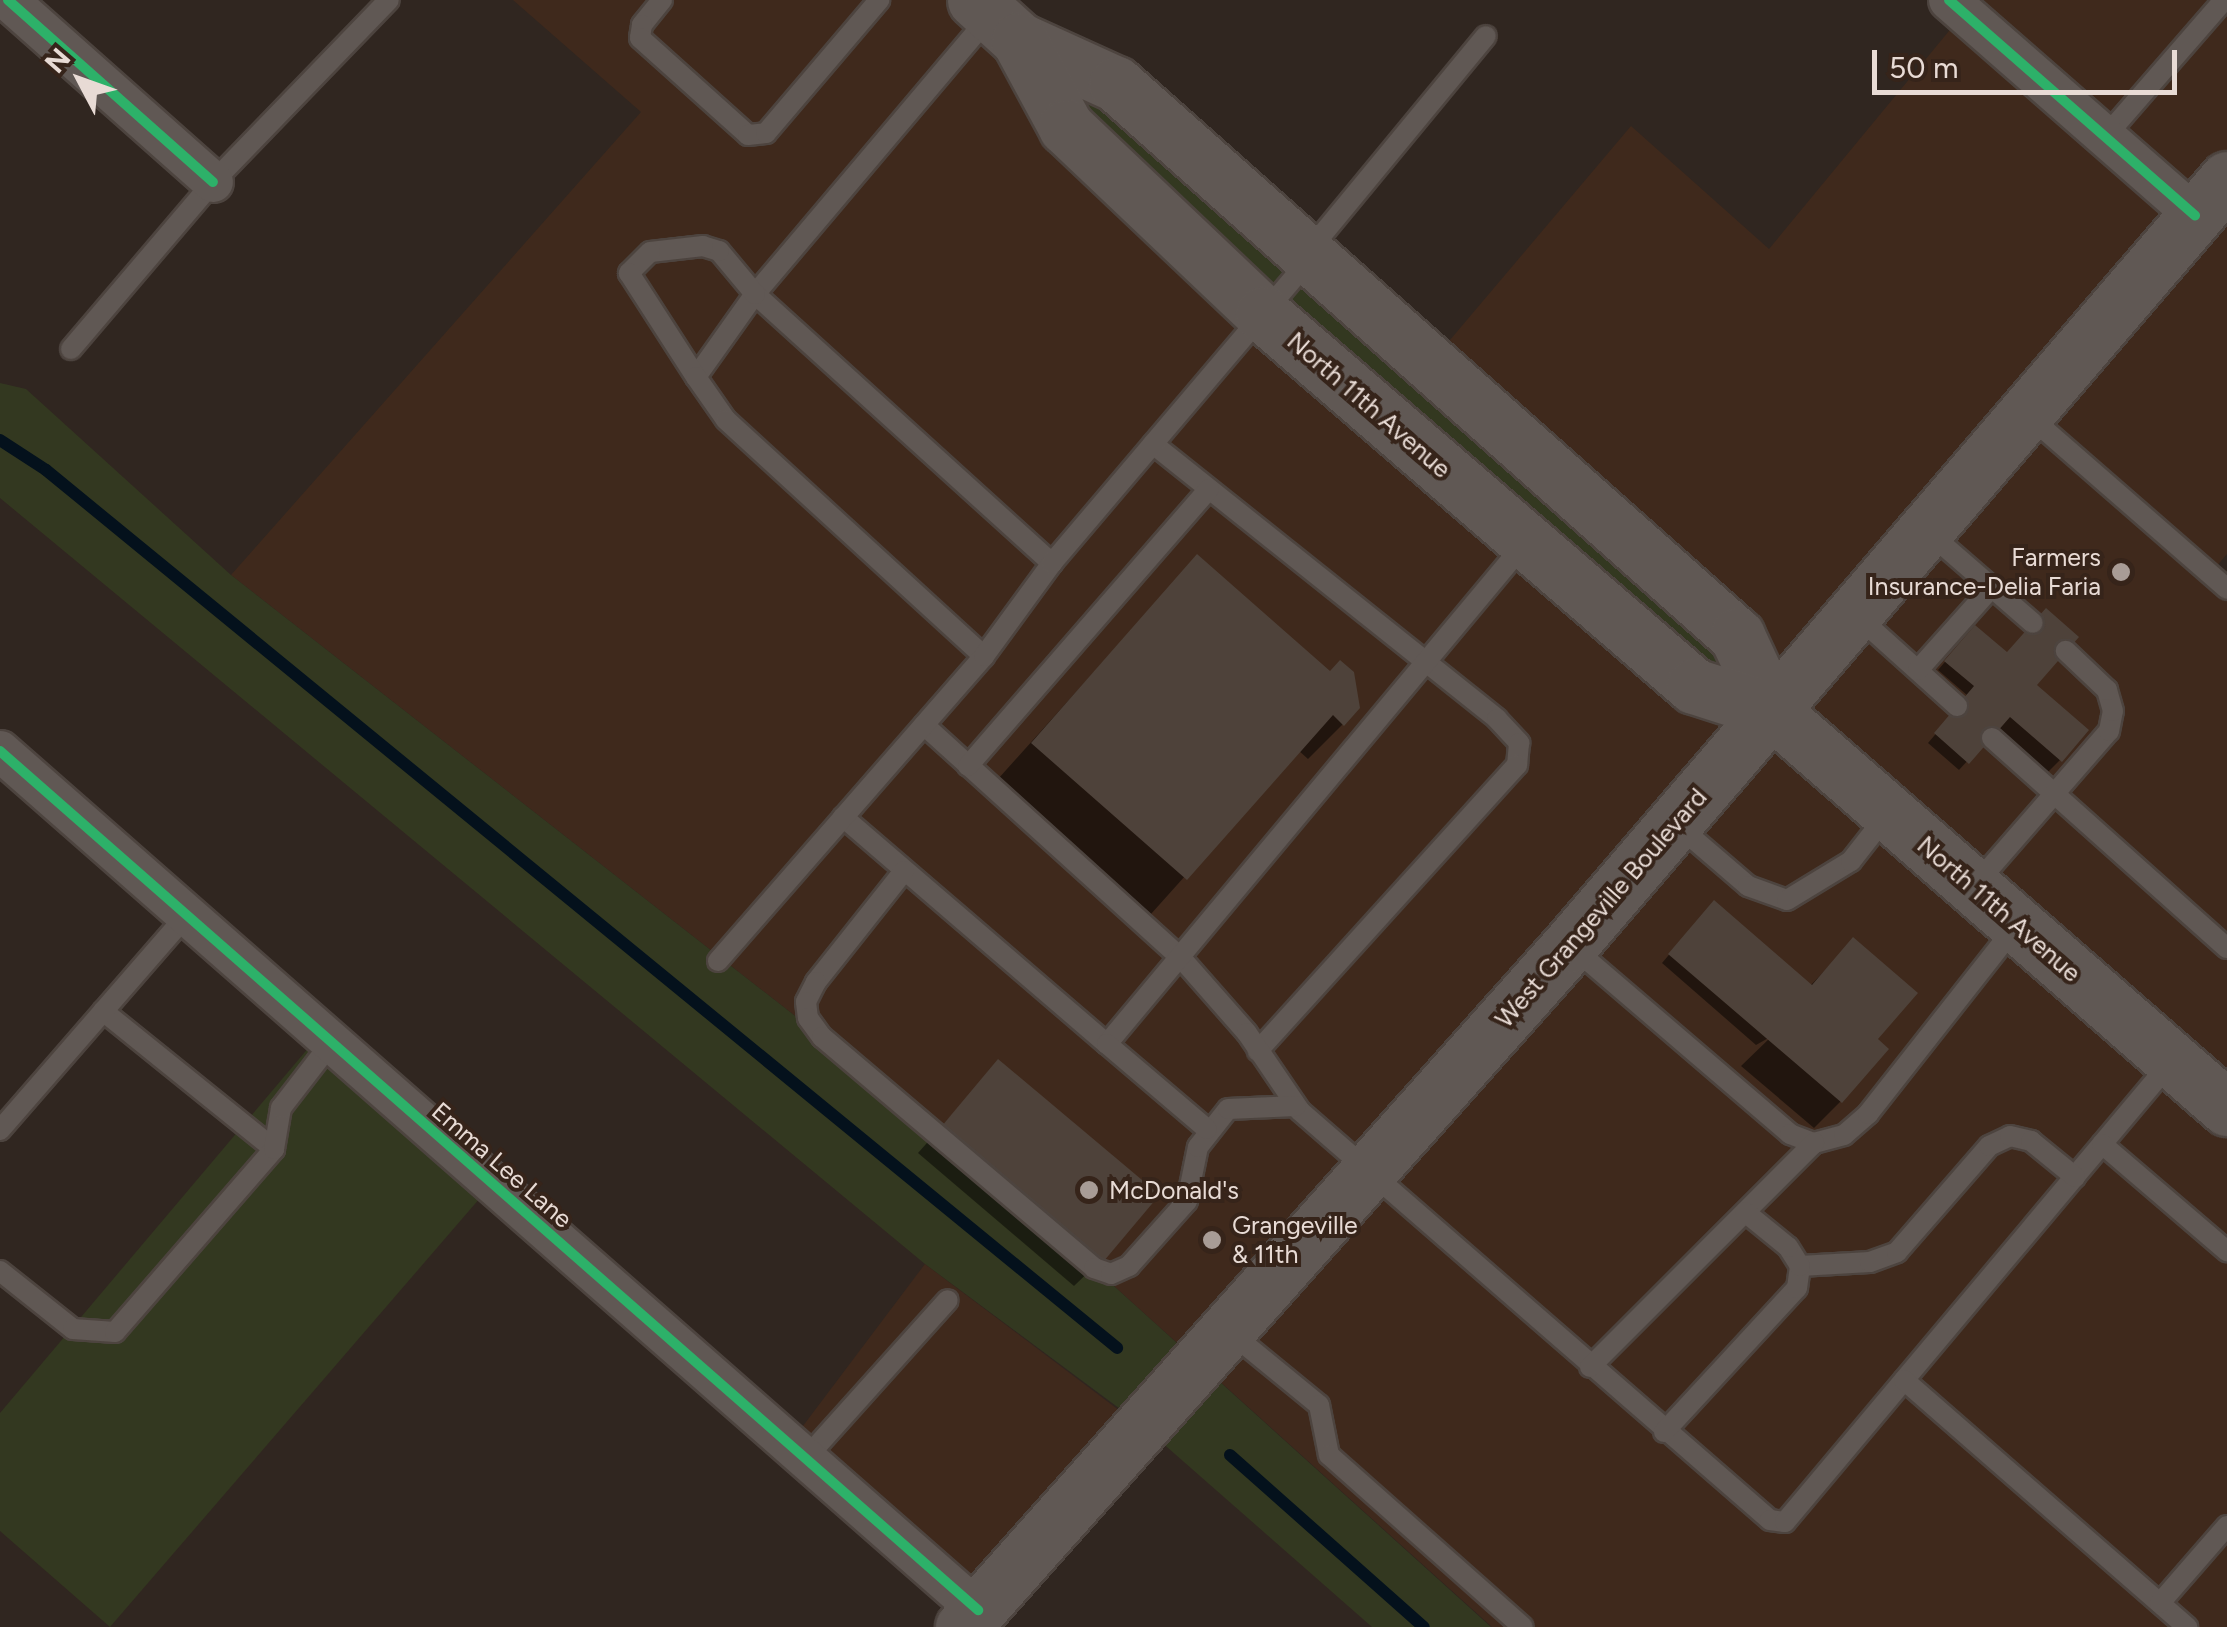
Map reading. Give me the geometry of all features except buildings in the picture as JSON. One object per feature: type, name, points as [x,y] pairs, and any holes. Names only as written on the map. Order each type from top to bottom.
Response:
[{"type":"main road","name":"North 11th Avenue","points":[[995,18],[1116,84],[1737,636],[1772,710],[2227,1108]]},
{"type":"main road","name":"North 11th Avenue","points":[[995,18],[1066,127],[1264,314],[1694,686],[1772,710]]},
{"type":"main road","name":"West Grangeville Boulevard","points":[[971,1618],[1570,945],[2211,197]]},
{"type":"street","points":[[8,0],[213,182]]},
{"type":"street","points":[[1948,0],[2105,137],[2211,197]]},
{"type":"street","name":"Emma Lee Lane","points":[[0,751],[806,1458],[971,1618]]},
{"type":"lane","points":[[71,349],[213,182],[388,0]]},
{"type":"lane","points":[[662,0],[642,25],[640,38],[748,135],[766,133],[879,0]]},
{"type":"lane","points":[[2105,137],[2224,0]]},
{"type":"lane","points":[[696,377],[755,294],[995,18]]},
{"type":"lane","points":[[718,961],[984,656],[1052,563],[1264,314],[1486,36]]},
{"type":"lane","points":[[984,656],[726,420],[629,273],[634,266],[650,252],[703,246],[719,252],[755,294],[1052,563]]},
{"type":"lane","points":[[2026,413],[2227,589]]},
{"type":"lane","points":[[1153,444],[1497,719],[1518,743],[1517,765],[1258,1052]]},
{"type":"lane","points":[[968,766],[1209,489]]},
{"type":"lane","points":[[1926,530],[2033,622]]},
{"type":"lane","points":[[1107,1044],[1527,542]]},
{"type":"lane","points":[[1918,670],[1992,587]]},
{"type":"lane","points":[[1854,613],[1958,706]]},
{"type":"lane","points":[[1974,886],[2096,751],[2113,711],[2107,690],[2066,652]]},
{"type":"lane","points":[[924,725],[1182,959],[1258,1052],[1296,1106],[1752,1510],[1785,1522],[2172,1060]]},
{"type":"lane","points":[[1992,738],[2227,948]]},
{"type":"lane","points":[[1675,823],[1748,886],[1787,900],[1851,861],[1889,813]]},
{"type":"lane","points":[[843,817],[1207,1129]]},
{"type":"lane","points":[[904,871],[806,1002],[808,1018],[837,1050],[1094,1268],[1111,1274],[1129,1266],[1186,1201],[1207,1129],[1228,1109],[1296,1106]]},
{"type":"lane","points":[[2,1125],[187,916]]},
{"type":"lane","points":[[1590,1367],[1814,1143],[1844,1135],[1868,1114],[2017,925]]},
{"type":"lane","points":[[1570,945],[1790,1134],[1814,1143]]},
{"type":"lane","points":[[104,1011],[274,1149]]},
{"type":"lane","points":[[0,1270],[73,1329],[115,1332],[274,1149],[282,1108],[332,1042]]},
{"type":"lane","points":[[1746,1212],[1800,1266],[1870,1262],[1897,1252],[1989,1146],[2010,1136],[2031,1141],[2075,1177]]},
{"type":"lane","points":[[2102,1144],[2227,1251]]},
{"type":"lane","points":[[1664,1432],[1780,1312],[1798,1288],[1800,1266]]},
{"type":"lane","points":[[806,1458],[948,1300]]},
{"type":"lane","points":[[1229,1332],[1319,1404],[1329,1455],[1523,1627]]},
{"type":"lane","points":[[1904,1380],[2187,1627]]},
{"type":"lane","points":[[2160,1603],[2227,1526]]},
{"type":"shaded area","points":[[513,0],[975,0],[1428,366],[1631,126],[1769,249],[1963,14],[1949,0],[2227,0],[2227,554],[2210,574],[2227,589],[2227,1627],[1492,1627],[1094,1268],[822,1037],[231,575],[641,112]]},
{"type":"shaded area","points":[[925,1264],[1142,1428],[1007,1607],[790,1444]]},
{"type":"green space","points":[[1019,40],[1116,84],[1737,636],[1772,711],[1694,686],[1263,314]]},
{"type":"green space","points":[[0,383],[26,389],[231,575],[822,1037],[1094,1268],[1491,1627],[1372,1627],[1143,1426],[925,1264],[0,498]]},
{"type":"green space","points":[[321,1033],[493,1183],[110,1627],[0,1531],[0,1413]]},
{"type":"waterway","points":[[0,440],[46,470],[1117,1348]]},
{"type":"waterway","points":[[1230,1455],[1424,1627]]},
{"type":"cycle path","points":[[8,0],[213,182]]},
{"type":"cycle path","points":[[1949,0],[2195,215]]},
{"type":"cycle path","points":[[0,751],[978,1610]]},
{"type":"place","name":"Farmers Insurance-Delia Faria","points":[[2121,572]]},
{"type":"place","name":"McDonald's","points":[[1089,1190]]},
{"type":"place","name":"Grangeville & 11th","points":[[1212,1240]]}]
